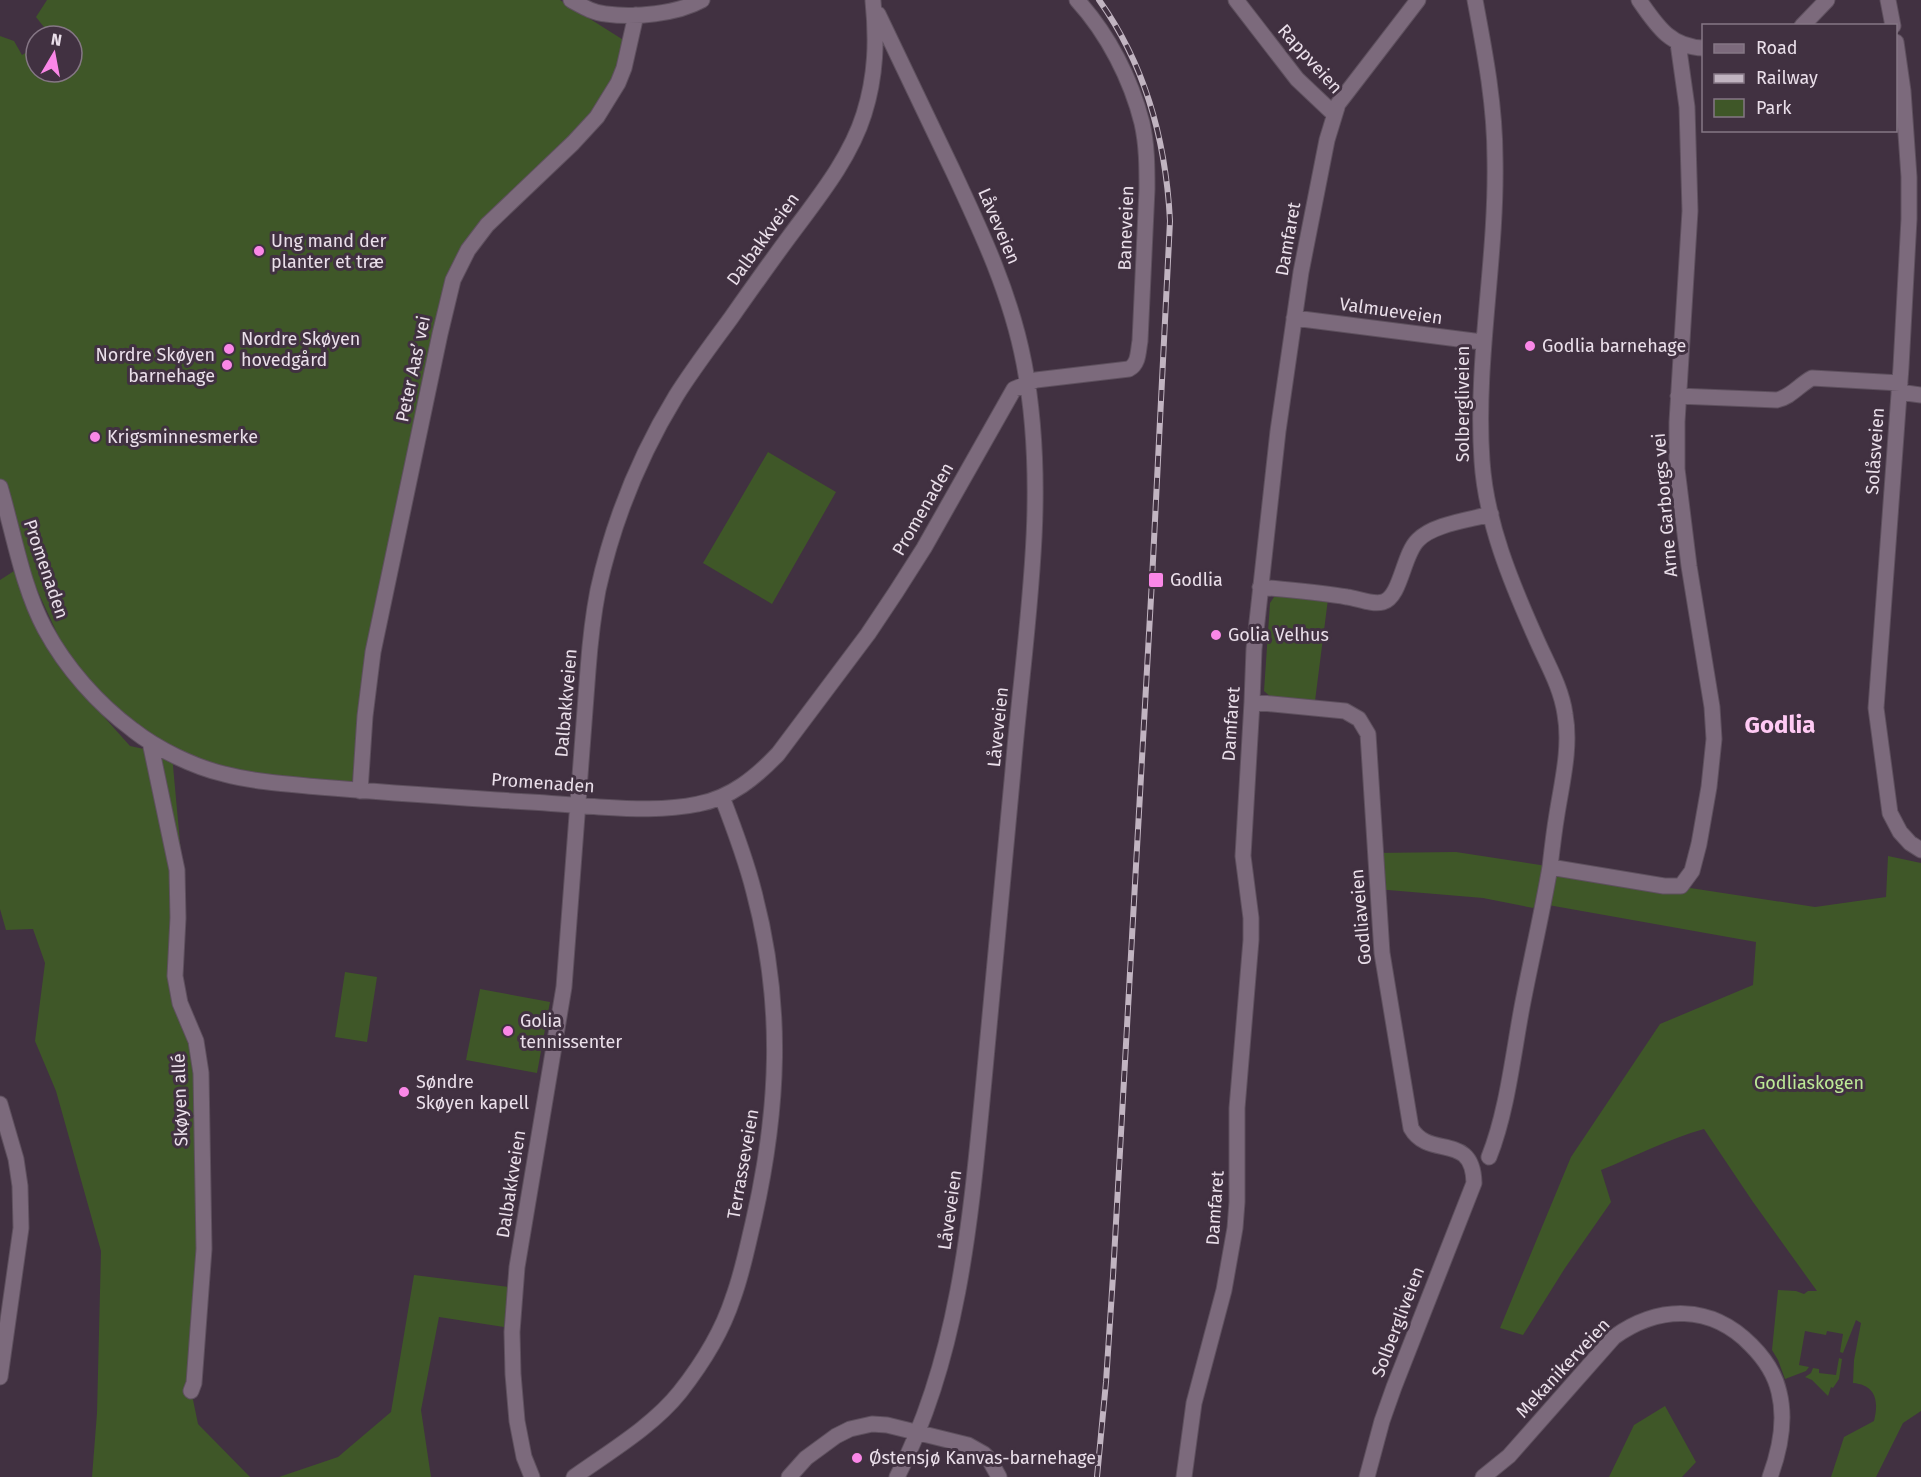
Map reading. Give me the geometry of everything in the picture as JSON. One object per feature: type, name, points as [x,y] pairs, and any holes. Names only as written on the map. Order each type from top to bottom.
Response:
[{"type":"street","points":[[571,0],[587,9],[604,14],[636,15],[683,9],[702,0]]},
{"type":"street","name":"Baneveien","points":[[1028,382],[1129,369],[1137,360],[1140,341],[1147,189],[1142,124],[1136,103],[1111,45],[1077,0]]},
{"type":"street","name":"Rappveien","points":[[1236,0],[1297,79],[1334,114]]},
{"type":"street","name":"Damfaret","points":[[1184,1477],[1194,1403],[1224,1290],[1235,1228],[1237,1108],[1251,940],[1251,918],[1243,856],[1254,649],[1278,431],[1294,318],[1314,201],[1334,114],[1351,86],[1418,0]]},
{"type":"street","name":"Solbergliveien","points":[[1475,0],[1494,114],[1496,160],[1482,342],[1479,415],[1482,464],[1491,514],[1509,572],[1559,688],[1565,714],[1566,733],[1550,867],[1498,1130],[1489,1157]]},
{"type":"street","points":[[1639,0],[1664,32],[1678,43],[1702,48]]},
{"type":"street","points":[[1804,24],[1827,0]]},
{"type":"street","points":[[1888,0],[1893,24]]},
{"type":"street","name":"Låveveien","points":[[873,1],[995,264],[1012,316],[1028,382],[1035,453],[1035,522],[995,980],[973,1188],[963,1258],[946,1345],[918,1433],[897,1477]]},
{"type":"street","name":"Dalbakkveien","points":[[532,1477],[524,1457],[517,1421],[513,1374],[512,1332],[517,1267],[564,987],[593,621],[604,565],[620,514],[644,457],[676,396],[827,183],[851,145],[864,116],[871,91],[876,55],[873,1]]},
{"type":"street","name":"Peter Aas’ vei","points":[[360,791],[365,717],[373,652],[453,280],[468,250],[487,225],[559,157],[597,117],[618,83],[624,68],[636,15]]},
{"type":"street","name":"Arne Garborgs vei","points":[[1550,867],[1664,886],[1681,886],[1692,871],[1709,787],[1714,739],[1711,698],[1698,626],[1677,469],[1678,396],[1690,211],[1687,107],[1678,43]]},
{"type":"street","name":"Solåsveien","points":[[1897,49],[1903,92],[1909,177],[1909,219],[1876,708],[1890,813],[1900,832],[1910,843],[1921,850]]},
{"type":"street","name":"Valmueveien","points":[[1294,318],[1482,342]]},
{"type":"street","points":[[1678,396],[1777,400],[1787,398],[1812,378],[1899,387],[1921,394]]},
{"type":"street","name":"Promenaden","points":[[0,487],[22,568],[45,628],[68,664],[96,697],[121,720],[150,742],[180,758],[220,774],[261,782],[624,809],[658,809],[700,804],[732,793],[778,754],[868,634],[924,548],[1010,394],[1014,389],[1028,382]]},
{"type":"street","points":[[1260,587],[1346,596],[1376,603],[1383,602],[1394,594],[1406,560],[1417,540],[1443,527],[1491,514]]},
{"type":"street","name":"Godliaveien","points":[[1252,702],[1345,711],[1359,719],[1368,734],[1382,953],[1411,1128],[1423,1142],[1454,1149],[1465,1156],[1473,1168],[1474,1183]]},
{"type":"street","name":"Skøyen allé","points":[[150,742],[177,870],[178,918],[175,976],[180,1003],[196,1041],[201,1072],[204,1249],[194,1383],[191,1391]]},
{"type":"street","name":"Terrasseveien","points":[[574,1477],[658,1415],[694,1373],[712,1344],[733,1299],[762,1182],[775,1084],[775,1040],[770,975],[755,894],[722,797]]},
{"type":"street","points":[[0,1104],[16,1158],[20,1186],[21,1228],[0,1377]]},
{"type":"street","name":"Solbergliveien","points":[[1367,1477],[1382,1421],[1446,1249],[1474,1183]]},
{"type":"street","name":"Mekanikerveien","points":[[1483,1477],[1509,1456],[1614,1337],[1644,1320],[1677,1313],[1712,1318],[1729,1326],[1760,1354],[1768,1365],[1779,1389],[1783,1418],[1770,1477]]},
{"type":"street","points":[[789,1477],[822,1444],[850,1429],[872,1424],[956,1441],[977,1449],[989,1459],[999,1477]]},
{"type":"green space","points":[[47,0],[560,0],[625,41],[610,85],[589,119],[465,244],[366,653],[352,783],[229,772],[168,746],[135,723],[96,689],[62,644],[27,568],[0,498],[0,36],[14,41],[22,55],[24,54],[24,84],[84,84],[84,24],[42,24],[36,17]]},
{"type":"green space","points":[[768,452],[836,492],[772,604],[703,563]]},
{"type":"green space","points":[[14,571],[34,623],[80,690],[130,746],[172,755],[186,908],[177,991],[198,1043],[204,1204],[191,1390],[198,1424],[250,1477],[92,1477],[97,1413],[101,1251],[56,1091],[35,1041],[45,963],[33,929],[6,930],[0,909],[0,580]]},
{"type":"green space","points":[[1277,595],[1328,599],[1315,701],[1272,698],[1264,691],[1270,603]]},
{"type":"green space","name":"Godliaskogen","points":[[1456,852],[1815,907],[1886,897],[1888,856],[1921,863],[1921,1411],[1903,1423],[1876,1477],[1831,1477],[1844,1437],[1874,1421],[1876,1401],[1874,1395],[1867,1387],[1853,1383],[1854,1360],[1861,1323],[1856,1320],[1843,1353],[1840,1352],[1843,1334],[1827,1331],[1826,1335],[1805,1331],[1799,1365],[1809,1367],[1806,1371],[1785,1379],[1772,1350],[1778,1290],[1804,1294],[1808,1291],[1817,1291],[1704,1129],[1601,1170],[1611,1202],[1565,1268],[1523,1335],[1500,1328],[1571,1157],[1660,1024],[1753,985],[1756,942],[1537,903],[1533,908],[1483,898],[1376,889],[1373,853]]},
{"type":"green space","points":[[345,972],[377,977],[367,1042],[335,1037]]},
{"type":"green space","name":"Golia tennissenter","points":[[480,989],[550,1002],[537,1073],[466,1060]]},
{"type":"green space","points":[[414,1275],[509,1287],[504,1327],[439,1317],[421,1410],[431,1477],[279,1477],[338,1457],[391,1412]]},
{"type":"green space","points":[[1839,1358],[1842,1359],[1839,1379],[1833,1388],[1831,1387],[1828,1396],[1812,1380],[1805,1377],[1811,1373],[1813,1368],[1819,1369],[1819,1373],[1836,1375]]},
{"type":"green space","points":[[1665,1406],[1696,1462],[1682,1477],[1609,1477],[1634,1425]]},
{"type":"railway","points":[[1097,1477],[1113,1276],[1170,221],[1164,162],[1151,106],[1129,51],[1099,0]]},
{"type":"place","name":"Ung mand der planter et træ","points":[[259,251]]},
{"type":"place","name":"Godlia barnehage","points":[[1530,346]]},
{"type":"place","name":"Nordre Skøyen hovedgård","points":[[229,349]]},
{"type":"place","name":"Nordre Skøyen barnehage","points":[[227,365]]},
{"type":"place","name":"Krigsminnesmerke","points":[[95,437]]},
{"type":"place","name":"Godlia","points":[[1156,580]]},
{"type":"place","name":"Golia Velhus","points":[[1216,635]]},
{"type":"place","name":"Golia tennissenter","points":[[508,1031]]},
{"type":"place","name":"Søndre Skøyen kapell","points":[[404,1092]]},
{"type":"place","name":"Østensjø Kanvas-barnehage","points":[[857,1458]]},
{"type":"district","name":"Godlia","points":[[1780,725]]}]
